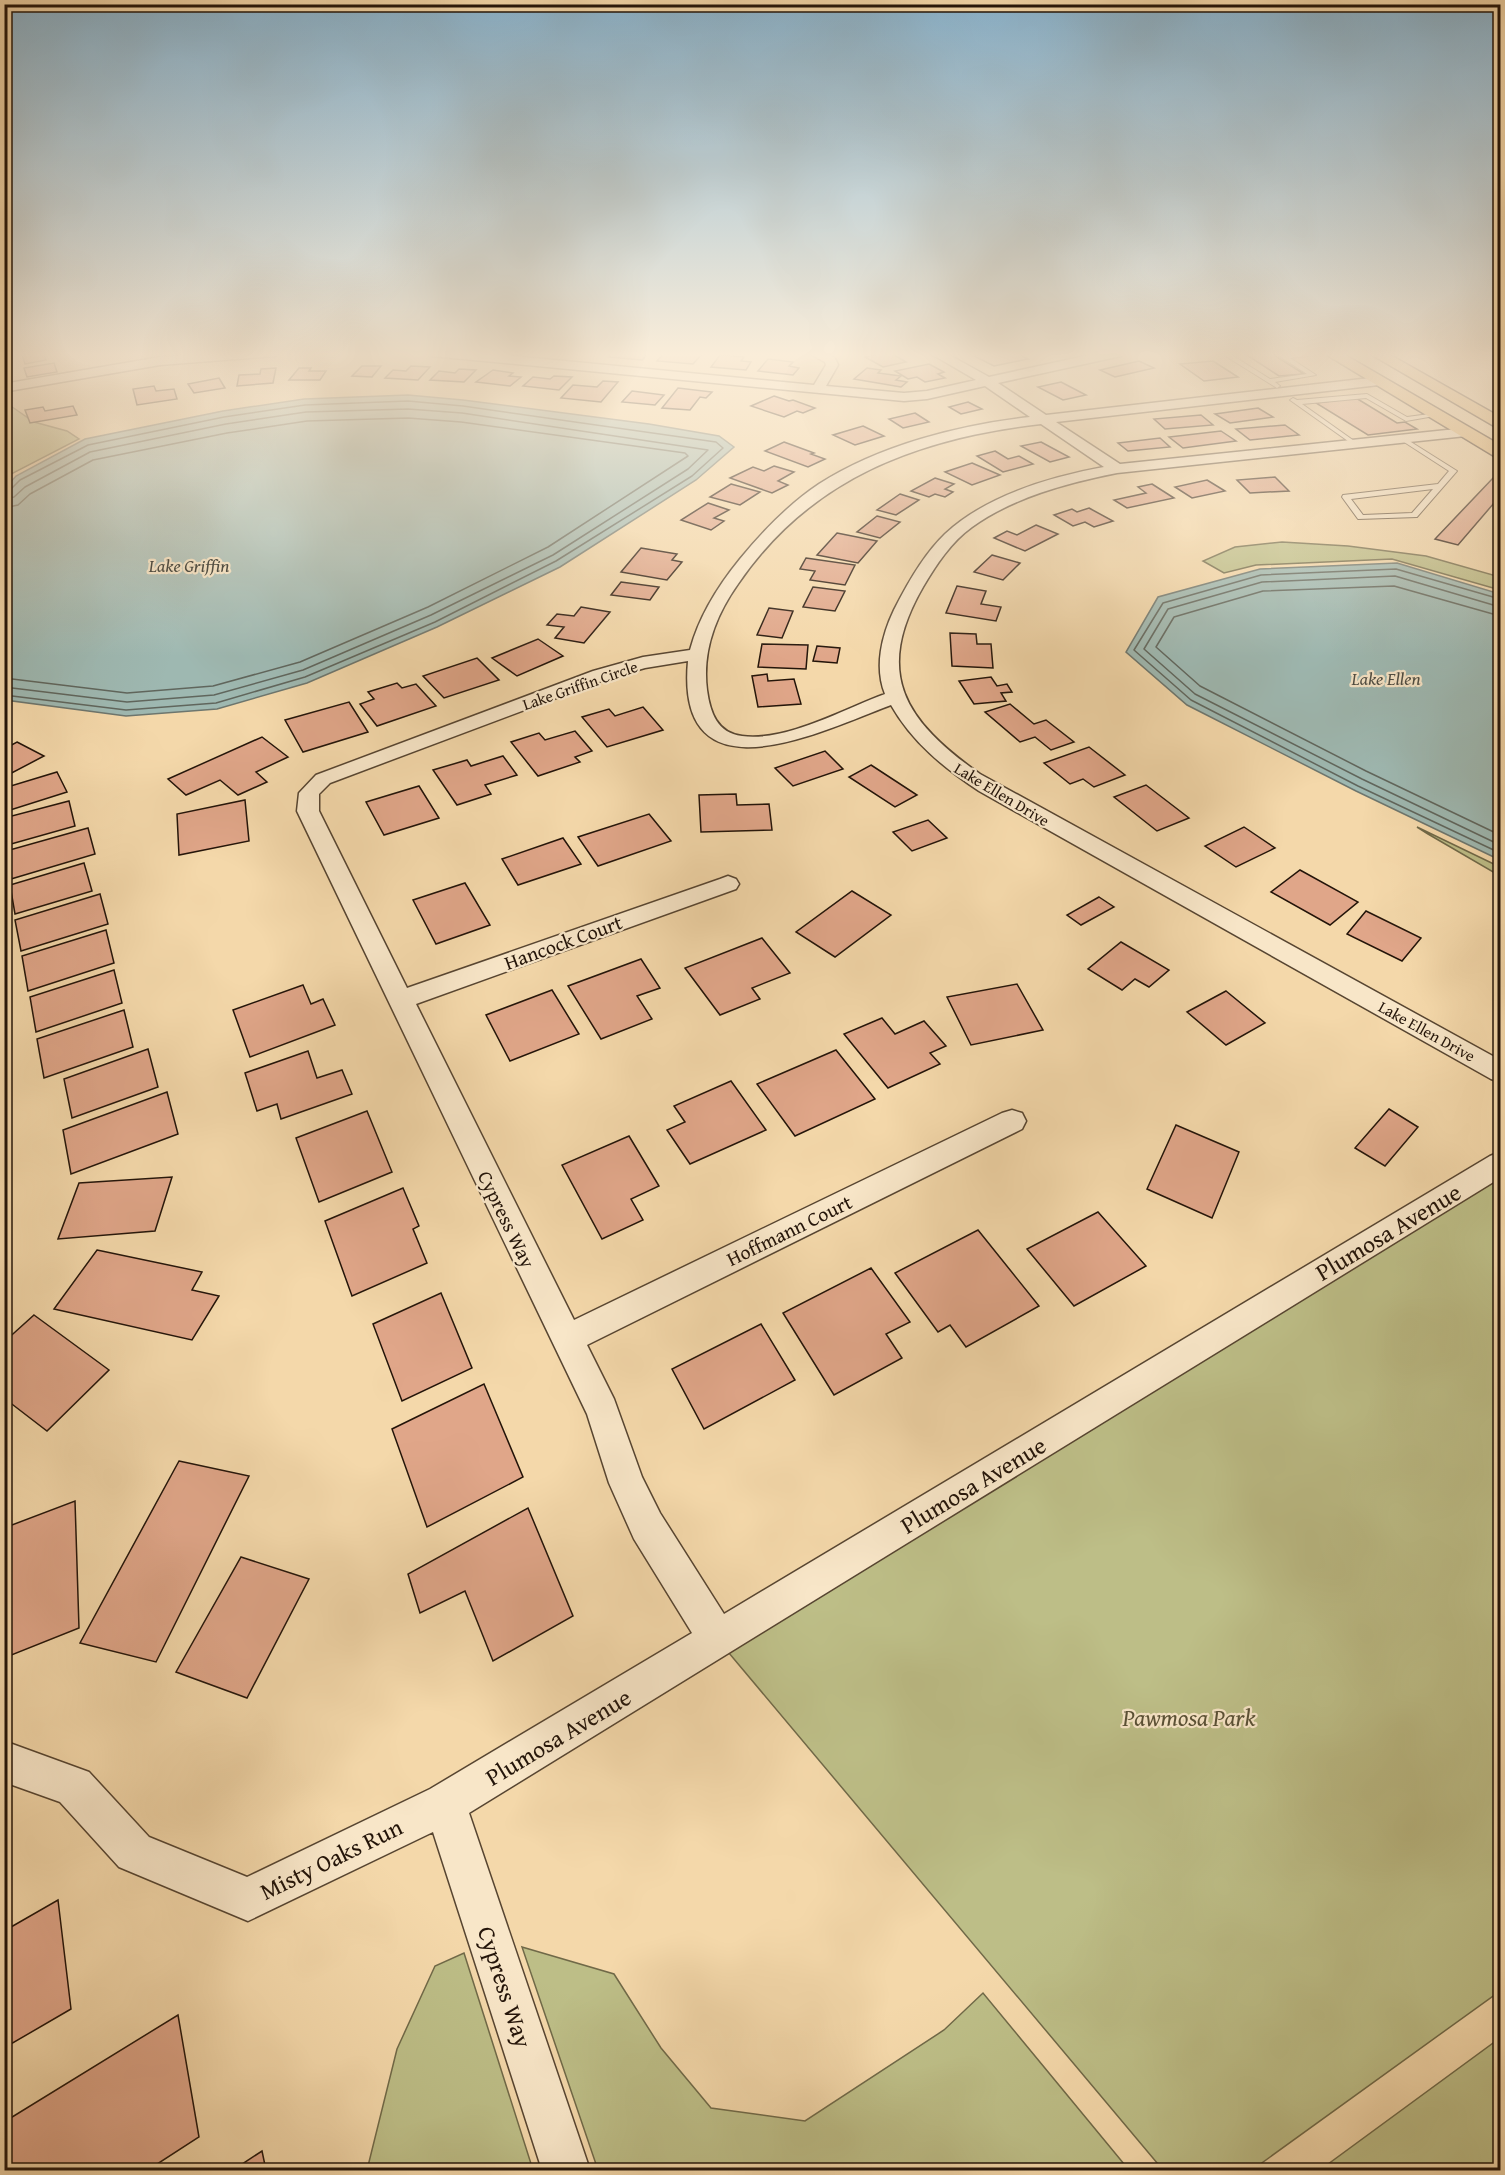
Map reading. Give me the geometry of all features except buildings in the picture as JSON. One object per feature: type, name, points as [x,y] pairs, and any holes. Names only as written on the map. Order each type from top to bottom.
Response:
[{"type":"street","points":[[895,697],[779,740],[752,743],[725,738],[712,730],[703,720],[698,690],[698,654],[710,616],[731,583],[758,548],[804,502],[867,465],[898,454]]},
{"type":"street","points":[[1095,454],[1117,469]]},
{"type":"street","name":"Lake Ellen Drive","points":[[1265,454],[1117,469],[1084,475],[1050,485],[981,515],[950,538],[903,606],[892,637],[888,665],[895,697],[923,738],[954,766],[986,787],[1500,1072]]},
{"type":"street","name":"Lake Griffin Circle","points":[[309,793],[323,779],[600,675],[643,663],[698,654]]},
{"type":"street","name":"Cypress Way","points":[[309,793],[308,811],[602,1410],[627,1483],[647,1526],[718,1640]]},
{"type":"street","name":"Hancock Court","points":[[399,1000],[728,884]]},
{"type":"street","name":"Hoffmann Court","points":[[567,1339],[1012,1121]]},
{"type":"street","name":"Plumosa Avenue","points":[[445,1804],[1500,1164]]},
{"type":"street","name":"Misty Oaks Run","points":[[4,1761],[74,1787],[134,1852],[248,1899],[445,1804]]},
{"type":"street","name":"Cypress Way","points":[[445,1804],[566,2170]]},
{"type":"lane","points":[[1426,454],[1453,471],[1414,515],[1361,517],[1346,497],[1439,486]]},
{"type":"green space","points":[[5,454],[51,454],[11,474],[5,481]]},
{"type":"green space","points":[[1282,542],[1348,546],[1426,556],[1500,577],[1500,590],[1392,559],[1256,565],[1224,573],[1203,561],[1235,547]]},
{"type":"green space","points":[[1417,827],[1500,867],[1500,876],[1428,834]]},
{"type":"green space","name":"Pawmosa Park","points":[[1500,1164],[1500,1991],[1252,2170],[1163,2170],[718,1640]]},
{"type":"green space","points":[[522,1947],[614,1974],[661,2048],[711,2108],[805,2121],[944,2030],[983,1993],[1129,2170],[598,2170]]},
{"type":"green space","points":[[464,1953],[533,2170],[367,2170],[397,2049],[435,1966]]},
{"type":"green space","points":[[1500,2038],[1500,2170],[1320,2170]]},
{"type":"water","name":"Lake Griffin","points":[[58,454],[727,454],[696,480],[560,567],[437,627],[307,683],[217,709],[126,716],[5,700],[5,488],[16,476]]},
{"type":"water","name":"Lake Ellen","points":[[1397,563],[1500,594],[1500,860],[1356,791],[1187,705],[1126,652],[1158,597],[1260,569]]}]
